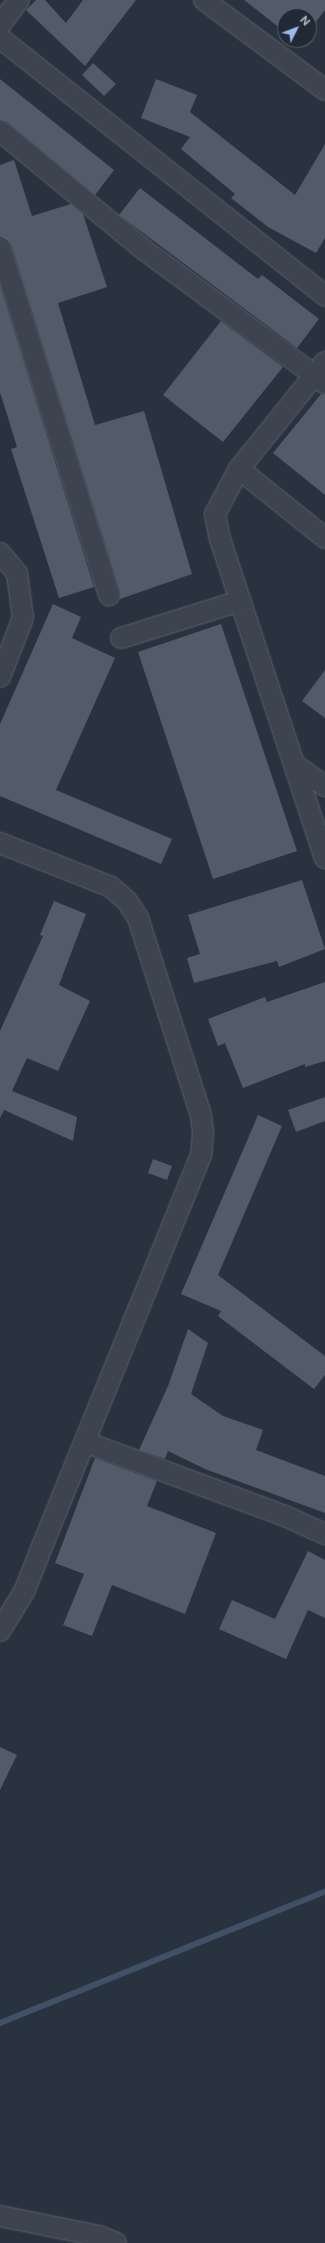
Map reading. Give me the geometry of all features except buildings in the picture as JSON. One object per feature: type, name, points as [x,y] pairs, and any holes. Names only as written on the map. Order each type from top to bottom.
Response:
[{"type":"street","points":[[0,25],[19,0]]},
{"type":"street","points":[[204,0],[226,6],[325,90]]},
{"type":"street","points":[[0,38],[325,296]]},
{"type":"street","points":[[0,130],[143,249],[322,373],[239,469],[215,514],[240,601],[325,858]]},
{"type":"street","points":[[0,247],[109,595]]},
{"type":"street","points":[[239,469],[325,536]]},
{"type":"street","points":[[0,553],[17,573],[22,618],[0,677]]},
{"type":"street","points":[[121,638],[240,601]]},
{"type":"street","points":[[295,766],[325,786]]},
{"type":"street","points":[[0,843],[111,887],[127,901],[138,918],[201,1116],[201,1155],[25,1590],[0,1630]]},
{"type":"street","points":[[85,1442],[284,1516],[325,1534]]},
{"type":"street","points":[[0,2216],[99,2236],[116,2243]]},
{"type":"waterway","points":[[0,2023],[325,1892]]}]
